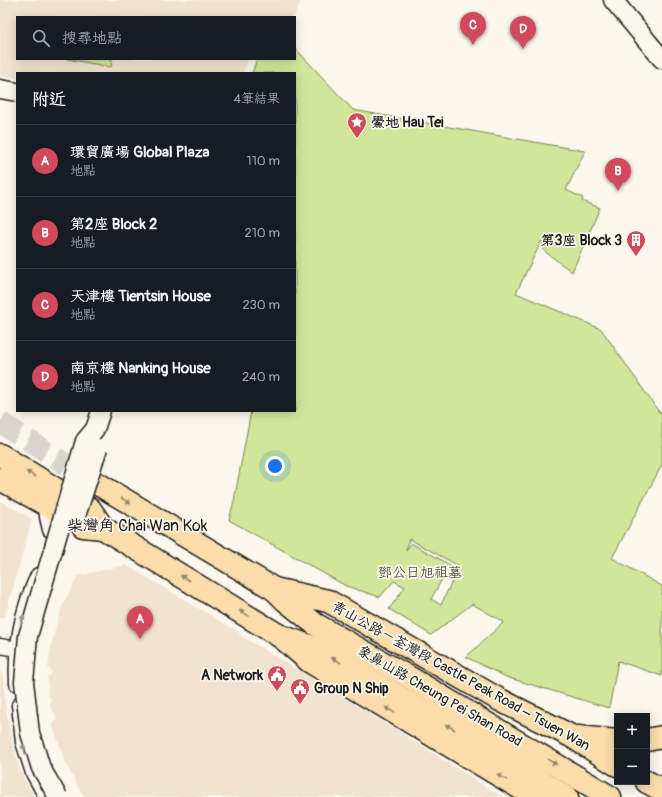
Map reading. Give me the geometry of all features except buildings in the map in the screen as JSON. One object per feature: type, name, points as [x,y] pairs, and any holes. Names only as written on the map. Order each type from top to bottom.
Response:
[{"type":"main road","points":[[0,455],[54,509],[0,479]]},
{"type":"main road","name":"青山公路－荃灣段 Castle Peak Road – Tsuen Wan","points":[[93,481],[274,589],[328,601],[500,700],[571,736],[614,762]]},
{"type":"main road","points":[[90,520],[278,635],[309,661],[535,797]]},
{"type":"main road","name":"象鼻山路 Cheung Pei Shan Road","points":[[274,589],[314,624],[495,727],[610,797]]},
{"type":"main road","name":"象鼻山路 Cheung Pei Shan Road","points":[[278,635],[315,648],[484,746],[567,797]]},
{"type":"main road","points":[[571,736],[614,741]]},
{"type":"main road","points":[[650,740],[662,738]]},
{"type":"main road","points":[[650,784],[662,790]]},
{"type":"street","points":[[613,0],[662,59]]},
{"type":"street","points":[[0,89],[16,92]]},
{"type":"street","points":[[58,797],[41,768],[30,733],[24,682],[28,636],[93,440],[101,412]]},
{"type":"street","points":[[67,797],[49,765],[38,729],[33,683],[38,638],[84,490],[93,440]]},
{"type":"street","points":[[38,575],[19,630],[16,666],[22,742],[33,773],[46,797]]},
{"type":"street","points":[[0,646],[17,649]]},
{"type":"shaded area","points":[[0,0],[301,0],[294,16],[16,16],[16,60],[248,60],[243,72],[16,72],[16,78],[0,76]]},
{"type":"shaded area","points":[[0,501],[32,519],[5,616],[0,618]]},
{"type":"shaded area","points":[[126,565],[240,633],[240,635],[382,721],[502,797],[85,797],[78,787],[65,761],[53,726],[54,722],[57,720],[50,707],[51,698],[48,696],[48,675],[50,676],[52,671],[48,668],[51,646],[63,604],[78,576]]},
{"type":"shaded area","points":[[0,671],[3,675],[5,703],[13,745],[20,770],[34,797],[0,797]]},
{"type":"green space","name":"鄧公日旭祖墓","points":[[296,49],[353,110],[585,151],[566,190],[583,198],[582,201],[600,208],[572,272],[544,251],[542,240],[516,293],[601,329],[659,412],[662,413],[662,465],[612,558],[662,586],[662,676],[618,661],[609,708],[506,677],[466,657],[504,622],[472,604],[431,635],[389,609],[405,587],[394,581],[380,597],[346,586],[229,520],[251,412],[296,412],[296,72],[252,72],[257,60],[296,60]],"holes":[[[409,539],[459,566],[441,605],[431,599],[450,565],[411,543],[406,551]]]},
{"type":"green space","points":[[72,60],[112,60],[111,67]]},
{"type":"tunnel","points":[[0,422],[67,465]]},
{"type":"place","name":"天津樓 Tientsin House","points":[[473,45]]},
{"type":"place","name":"南京樓 Nanking House","points":[[523,49]]},
{"type":"place","name":"鱟地 Hau Tei","points":[[357,139]]},
{"type":"place","name":"第2座 Block 2","points":[[618,191]]},
{"type":"place","name":"第3座 Block 3","points":[[636,257]]},
{"type":"place","name":"環貿廣場 Global Plaza","points":[[140,639]]},
{"type":"place","name":"A Network","points":[[277,692]]},
{"type":"place","name":"Group N Ship","points":[[300,705]]},
{"type":"district","name":"柴灣角 Chai Wan Kok","points":[[137,526]]}]
